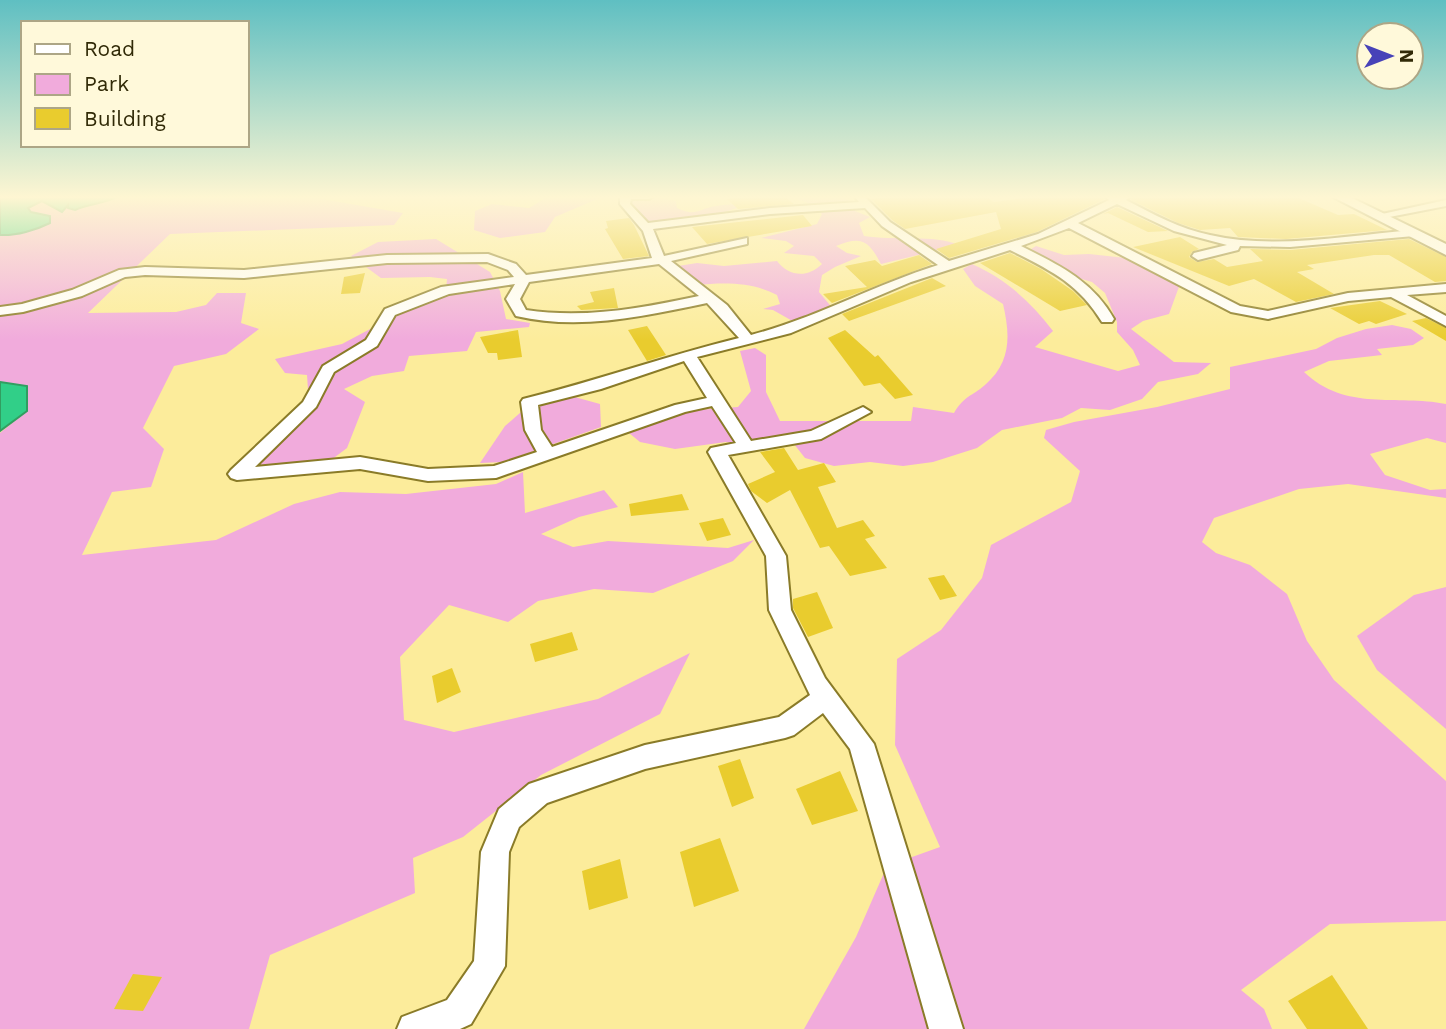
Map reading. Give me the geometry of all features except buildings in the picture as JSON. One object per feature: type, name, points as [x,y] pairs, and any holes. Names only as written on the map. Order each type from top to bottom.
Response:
[{"type":"street","points":[[652,244],[657,256],[711,298],[748,340]]},
{"type":"street","points":[[718,400],[681,408],[496,472],[428,475],[360,463],[237,474],[310,404],[328,369],[372,343],[390,312],[446,290],[662,260],[730,244]]},
{"type":"street","points":[[914,244],[948,265]]},
{"type":"street","points":[[547,453],[533,430],[529,402],[595,386],[688,355],[786,330],[906,279],[1016,244]]},
{"type":"street","points":[[1109,244],[1236,309],[1268,315],[1348,297],[1446,288]]},
{"type":"street","points":[[1198,256],[1228,247],[1259,244]]},
{"type":"street","points":[[1011,246],[1078,284],[1099,301],[1107,319]]},
{"type":"street","points":[[0,311],[23,308],[77,293],[123,273],[145,271],[244,274],[387,259],[488,258],[512,267],[524,280]]},
{"type":"street","points":[[524,280],[513,299],[521,313],[545,318],[585,320],[711,298]]},
{"type":"street","points":[[1393,293],[1446,322]]},
{"type":"street","points":[[688,355],[746,446]]},
{"type":"street","points":[[863,412],[815,435],[717,452],[776,556],[780,610],[816,685],[861,744],[946,1029]]},
{"type":"street","points":[[414,1029],[432,1025],[459,1012],[489,966],[495,852],[509,818],[538,793],[645,757],[785,727],[825,698]]},
{"type":"green space","points":[[0,244],[160,244],[88,313],[176,312],[206,305],[217,293],[246,293],[241,323],[259,329],[226,354],[174,366],[143,428],[164,449],[151,487],[112,492],[82,555],[216,540],[294,504],[340,492],[406,494],[496,484],[523,472],[525,513],[604,490],[618,507],[579,517],[541,534],[573,547],[608,541],[728,548],[754,540],[733,561],[653,593],[594,589],[538,601],[508,622],[449,605],[400,657],[404,720],[454,732],[598,699],[690,653],[660,714],[541,775],[463,837],[413,858],[415,893],[270,955],[249,1029],[0,1029],[0,433],[27,411],[27,387],[0,382]]},
{"type":"green space","points":[[374,244],[444,244],[490,272],[500,291],[506,319],[530,323],[529,327],[476,332],[467,351],[409,356],[404,371],[372,376],[344,389],[365,402],[347,448],[323,466],[237,474],[309,404],[307,375],[285,373],[275,359],[342,344],[372,328],[390,312],[446,290],[447,279],[381,278],[351,256]]},
{"type":"green space","points":[[791,244],[842,244],[836,246],[847,253],[861,256],[822,275],[819,292],[834,310],[796,323],[773,310],[763,309],[780,304],[777,295],[767,290],[747,285],[695,285],[672,267],[697,263],[724,266],[777,261],[787,270],[799,274],[811,272],[822,264],[814,256],[784,253],[794,246]]},
{"type":"green space","points":[[867,244],[959,245],[881,264]]},
{"type":"green space","points":[[1036,246],[1064,255],[1089,254],[1126,258],[1180,284],[1169,314],[1143,321],[1131,329],[1174,362],[1211,363],[1198,374],[1158,382],[1142,399],[1110,410],[1081,408],[1062,418],[1002,430],[977,448],[933,462],[903,466],[870,462],[834,466],[805,458],[790,439],[746,446],[726,442],[675,449],[640,442],[629,433],[670,412],[738,407],[751,391],[740,351],[755,348],[766,355],[766,392],[780,421],[911,421],[913,407],[954,413],[965,399],[994,376],[1007,347],[1003,304],[975,286],[963,269],[972,264],[1017,292],[1053,331],[1035,347],[1118,371],[1140,365],[1133,350],[1117,332],[1117,322],[1105,293],[1092,282],[1068,275],[1028,251]]},
{"type":"green space","points":[[1392,325],[1411,329],[1424,338],[1413,345],[1377,349],[1382,355],[1329,361],[1304,372],[1320,384],[1354,397],[1446,404],[1446,443],[1427,438],[1370,454],[1385,475],[1430,490],[1446,489],[1446,498],[1348,484],[1299,489],[1214,518],[1202,542],[1216,553],[1250,565],[1287,594],[1307,641],[1334,680],[1446,781],[1446,921],[1330,924],[1241,990],[1264,1009],[1272,1029],[804,1029],[856,937],[887,866],[940,847],[895,745],[897,659],[941,630],[982,578],[991,545],[1071,502],[1080,471],[1044,438],[1046,430],[1230,389],[1230,367],[1316,349],[1337,338]]},
{"type":"green space","points":[[571,396],[600,404],[601,427],[503,462],[480,463],[505,426],[529,405]]},
{"type":"green space","points":[[1446,587],[1446,729],[1377,670],[1357,636],[1414,595]]},
{"type":"shaded area","points":[[0,382],[27,386],[27,411],[0,431]]}]
